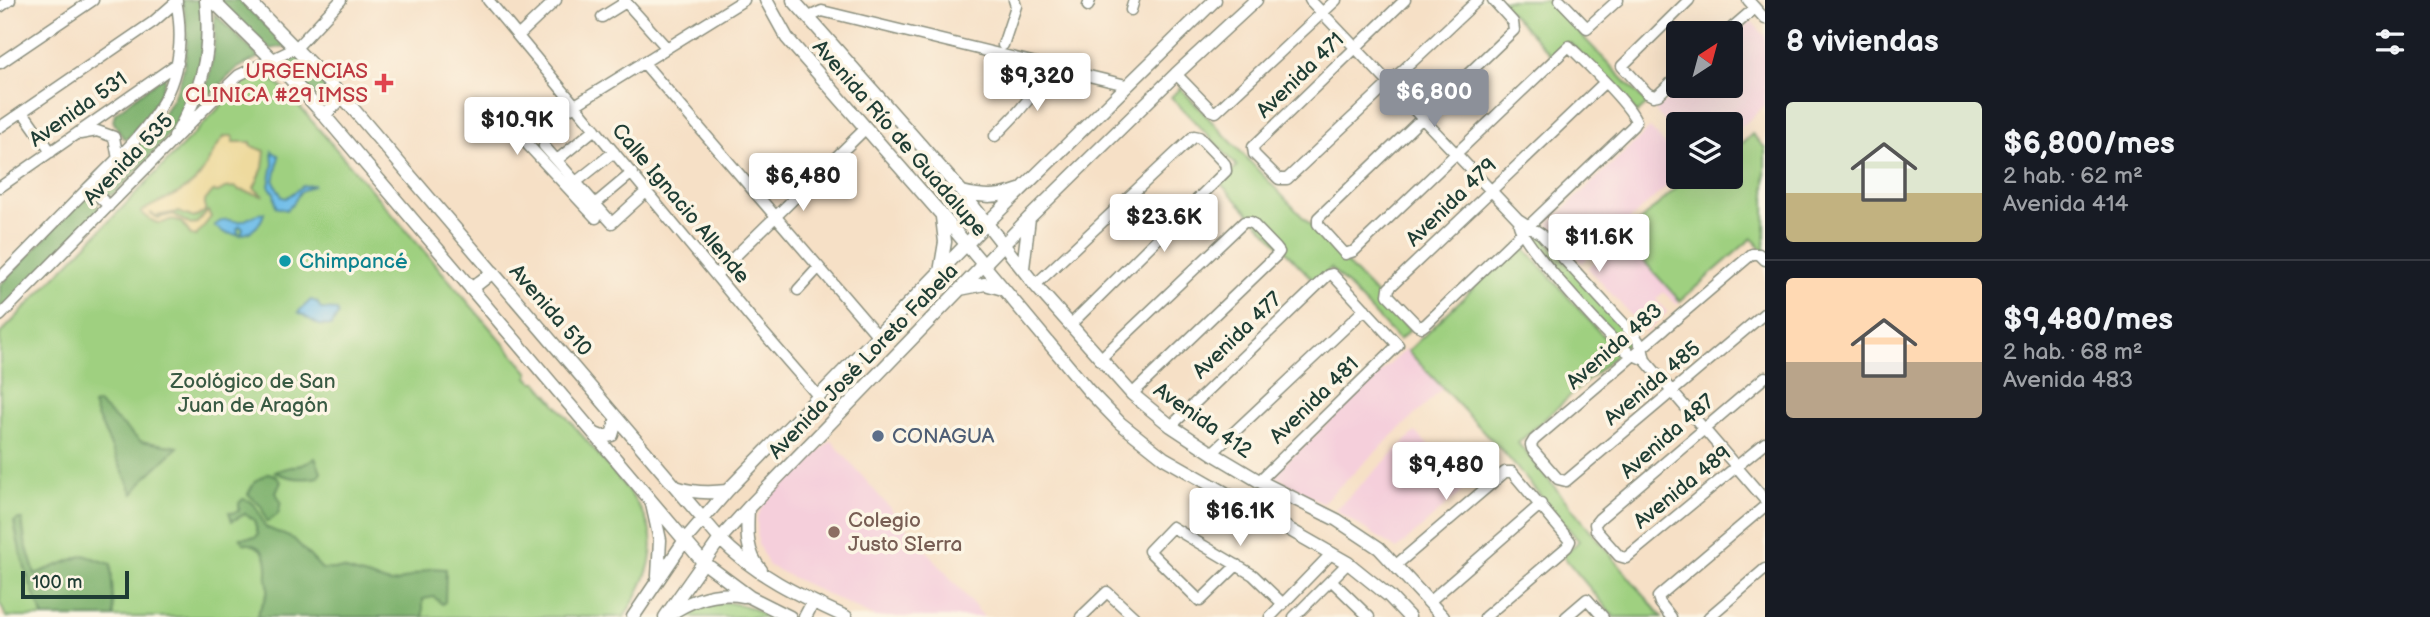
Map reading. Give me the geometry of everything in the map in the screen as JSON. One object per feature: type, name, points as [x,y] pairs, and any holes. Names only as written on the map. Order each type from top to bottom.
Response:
[{"type":"main road","points":[[176,136],[192,107],[207,56],[209,30],[206,0]]},
{"type":"main road","points":[[212,0],[324,115],[703,562],[750,597],[790,617]]},
{"type":"main road","name":"Avenida 510","points":[[248,0],[344,97],[737,557],[768,578],[846,617]]},
{"type":"main road","name":"Avenida Río de Guadalupe","points":[[766,0],[787,38],[984,265]]},
{"type":"main road","name":"Avenida Río de Guadalupe","points":[[793,0],[962,192],[1004,244]]},
{"type":"main road","name":"Avenida José Loreto Fabela","points":[[666,617],[720,539],[748,508],[1029,218],[1256,0]]},
{"type":"main road","name":"Avenida José Loreto Fabela","points":[[633,617],[685,540],[727,491],[987,223],[1210,1]]},
{"type":"main road","points":[[324,115],[344,97]]},
{"type":"main road","points":[[962,192],[1000,196],[1022,188]]},
{"type":"main road","points":[[940,273],[946,242],[941,214]]},
{"type":"main road","points":[[1023,268],[1029,218]]},
{"type":"main road","name":"Avenida 412","points":[[1004,244],[1035,285],[1132,394],[1171,426],[1212,453],[1259,481],[1337,520],[1379,548],[1443,617]]},
{"type":"main road","points":[[984,265],[1090,391],[1129,430],[1164,458],[1348,563],[1381,589],[1409,617]]},
{"type":"main road","points":[[471,289],[492,272]]},
{"type":"main road","points":[[959,289],[985,284],[1005,290]]},
{"type":"main road","points":[[595,434],[602,437],[612,435],[617,418]]},
{"type":"main road","points":[[765,453],[784,471]]},
{"type":"main road","points":[[674,486],[686,491],[727,491]]},
{"type":"main road","points":[[651,500],[660,540],[658,579]]},
{"type":"main road","points":[[748,508],[748,544],[753,561],[768,578]]},
{"type":"main road","points":[[666,617],[680,607],[706,596],[728,593],[750,597]]},
{"type":"main road","points":[[805,617],[813,602]]},
{"type":"street","points":[[0,7],[10,0]]},
{"type":"street","points":[[0,63],[93,0]]},
{"type":"street","name":"Avenida 535","points":[[0,316],[239,75],[296,48],[341,0]]},
{"type":"street","name":"Calle Ignacio Allende","points":[[488,0],[819,397]]},
{"type":"street","points":[[518,36],[556,0]]},
{"type":"street","points":[[596,218],[526,142],[530,132],[744,0]]},
{"type":"street","points":[[1003,45],[1016,6],[1014,0]]},
{"type":"street","points":[[1310,0],[1525,228],[1560,254],[1635,336],[1646,360],[1765,503],[1658,597],[1671,617]]},
{"type":"street","points":[[1176,74],[1215,112],[1336,0]]},
{"type":"street","name":"Avenida 471","points":[[1390,83],[1283,181],[1252,149],[1405,0]]},
{"type":"street","points":[[1390,83],[1478,0]]},
{"type":"street","points":[[1493,0],[1515,26],[1514,30],[1317,220],[1345,254],[1354,251],[1569,46],[1636,121],[1525,228]]},
{"type":"street","points":[[1560,0],[1587,28],[1618,0]]},
{"type":"street","points":[[1668,21],[1689,0]]},
{"type":"street","points":[[0,127],[153,22],[177,1]]},
{"type":"street","name":"Avenida 535","points":[[0,278],[118,159],[157,113],[170,88],[178,63],[180,23],[177,1]]},
{"type":"street","points":[[602,17],[625,1],[666,47]]},
{"type":"street","points":[[1736,21],[1751,4],[1765,19]]},
{"type":"street","points":[[808,17],[822,11],[1126,85]]},
{"type":"street","points":[[153,22],[180,23]]},
{"type":"street","points":[[1666,23],[1622,66],[1653,96],[1666,87]]},
{"type":"street","points":[[643,62],[878,335]]},
{"type":"street","name":"Avenida 531","points":[[0,187],[178,63]]},
{"type":"street","points":[[995,136],[1054,68]]},
{"type":"street","name":"Avenida 479","points":[[1525,228],[1422,327],[1387,292],[1604,83]]},
{"type":"street","points":[[115,107],[109,124],[118,159]]},
{"type":"street","points":[[23,113],[51,152]]},
{"type":"street","points":[[716,275],[866,128]]},
{"type":"street","points":[[556,160],[595,129]]},
{"type":"street","points":[[74,136],[97,131],[114,137]]},
{"type":"street","points":[[1035,285],[1196,135],[1227,167],[1070,325]]},
{"type":"street","points":[[544,146],[612,223],[647,191]]},
{"type":"street","points":[[576,182],[614,152]]},
{"type":"street","points":[[595,204],[632,173]]},
{"type":"street","points":[[89,187],[109,206]]},
{"type":"street","points":[[1100,359],[1244,222],[1249,221],[1279,253],[1132,394]]},
{"type":"street","points":[[1525,228],[1529,245],[1605,330],[1622,348],[1646,360]]},
{"type":"street","name":"Avenida 483","points":[[1562,482],[1531,445],[1752,254],[1761,256]]},
{"type":"street","points":[[798,290],[819,267]]},
{"type":"street","name":"Avenida 477","points":[[1171,426],[1331,274],[1365,309]]},
{"type":"street","points":[[1212,453],[1365,309]]},
{"type":"street","name":"Avenida 481","points":[[1259,481],[1396,347],[1397,343],[1365,309]]},
{"type":"street","name":"Avenida 485","points":[[1562,482],[1765,313]]},
{"type":"street","name":"Avenida 487","points":[[1623,559],[1596,530],[1595,524],[1765,377]]},
{"type":"street","name":"Avenida 489","points":[[1623,559],[1765,443]]},
{"type":"street","points":[[1396,565],[1505,472],[1510,471],[1570,541],[1567,547],[1485,617]]},
{"type":"street","points":[[1430,601],[1541,504]]},
{"type":"street","points":[[1237,565],[1203,600],[1197,599],[1150,553],[1151,548],[1172,527],[1237,565],[1253,575],[1283,604]]},
{"type":"street","points":[[1270,617],[1332,553]]},
{"type":"street","points":[[1294,617],[1348,563]]},
{"type":"street","points":[[1709,617],[1765,569]]},
{"type":"street","points":[[1331,580],[1369,617]]},
{"type":"street","points":[[1081,617],[1107,592],[1134,617]]},
{"type":"street","points":[[1566,617],[1587,599],[1603,617]]},
{"type":"shaded area","points":[[1751,21],[1765,36],[1765,105],[1743,126],[1743,112],[1666,112],[1666,123],[1655,111],[1669,98],[1743,98],[1743,29]]},
{"type":"shaded area","points":[[1650,128],[1666,145],[1666,187],[1582,263],[1548,224]]},
{"type":"shaded area","points":[[1622,237],[1680,301],[1676,305],[1664,292],[1656,299],[1667,312],[1646,332],[1588,268]]},
{"type":"shaded area","points":[[1406,349],[1443,388],[1322,503],[1273,475]]},
{"type":"shaded area","points":[[1415,432],[1469,485],[1397,549],[1335,510]]},
{"type":"shaded area","name":"Colegio Justo SIerra","points":[[831,440],[984,617],[874,617],[769,566],[758,545],[757,518],[765,501]]},
{"type":"green space","points":[[182,0],[200,0],[203,32],[201,60],[195,85],[185,109],[155,151],[114,194],[109,195],[104,191],[103,181],[157,122],[171,102],[180,80],[186,57],[187,30]]},
{"type":"green space","points":[[218,0],[239,0],[287,46],[270,49]]},
{"type":"green space","points":[[1499,0],[1548,0],[1647,104],[1637,113],[1569,42],[1553,57]]},
{"type":"green space","points":[[214,13],[259,57],[236,69],[200,105],[213,60]]},
{"type":"green space","points":[[300,56],[336,99],[328,107],[284,65],[284,62]]},
{"type":"green space","points":[[166,74],[161,92],[151,110],[127,139],[123,138],[113,121],[115,113]]},
{"type":"green space","name":"Zoológico de San Juan de Aragón","points":[[253,77],[271,79],[286,91],[635,500],[651,534],[652,552],[648,570],[624,617],[6,617],[0,603],[0,334],[243,83]]},
{"type":"green space","points":[[1180,88],[1410,330],[1399,340],[1331,268],[1316,283],[1220,183],[1237,166],[1171,97]]},
{"type":"green space","points":[[1752,134],[1765,148],[1765,253],[1752,238],[1680,301],[1622,237],[1675,189],[1743,189],[1743,143]]},
{"type":"green space","points":[[92,197],[97,201],[99,210],[0,312],[0,285],[82,200]]},
{"type":"green space","points":[[1542,235],[1632,339],[1623,347],[1531,244]]},
{"type":"green space","points":[[1520,243],[1618,353],[1518,443],[1662,617],[1614,617],[1563,556],[1579,541],[1505,454],[1408,351]]},
{"type":"green space","points":[[98,403],[140,441],[178,447],[146,477],[133,494],[97,416],[93,405]]},
{"type":"green space","points":[[315,458],[321,471],[319,477],[296,478],[275,472],[306,463]]},
{"type":"green space","points":[[269,473],[281,482],[276,493],[281,502],[278,514],[267,522],[261,506],[248,494],[255,481]]},
{"type":"green space","points":[[243,499],[255,505],[265,527],[294,539],[322,569],[343,569],[390,583],[431,568],[446,569],[445,602],[442,604],[434,597],[423,599],[423,617],[257,617],[268,590],[266,561],[260,549],[243,543],[240,538],[256,537],[258,534],[254,520],[245,514],[232,521],[229,512],[239,511],[239,503]]},
{"type":"green space","points":[[22,519],[25,541],[35,574],[84,555],[111,564],[114,617],[44,617],[22,559],[14,522]]},
{"type":"green space","points":[[726,602],[749,607],[769,617],[680,617],[697,608]]},
{"type":"sand","points":[[225,136],[233,136],[233,142],[251,142],[251,146],[265,151],[263,168],[254,188],[263,196],[236,187],[225,188],[218,192],[213,191],[205,201],[205,211],[194,218],[178,212],[156,216],[150,213],[158,218],[173,214],[191,225],[197,223],[208,211],[211,217],[196,236],[191,235],[179,221],[155,222],[141,212],[192,184]]},
{"type":"water","points":[[272,151],[279,156],[274,182],[282,197],[286,198],[303,186],[314,185],[300,192],[286,210],[276,207],[274,193],[269,186],[273,164]]},
{"type":"water","points":[[264,213],[256,227],[241,235],[243,229],[240,226],[237,229],[239,235],[225,233],[214,226],[222,220],[242,221]]},
{"type":"water","points":[[311,300],[317,302],[321,309],[337,310],[338,315],[331,326],[319,325],[298,312]]},
{"type":"place","name":"URGENCIAS CLINICA #29 IMSS","points":[[384,83]]},
{"type":"place","name":"Chimpancé","points":[[285,261]]},
{"type":"place","name":"CONAGUA","points":[[878,436]]},
{"type":"place","name":"Colegio Justo SIerra","points":[[834,532]]}]
